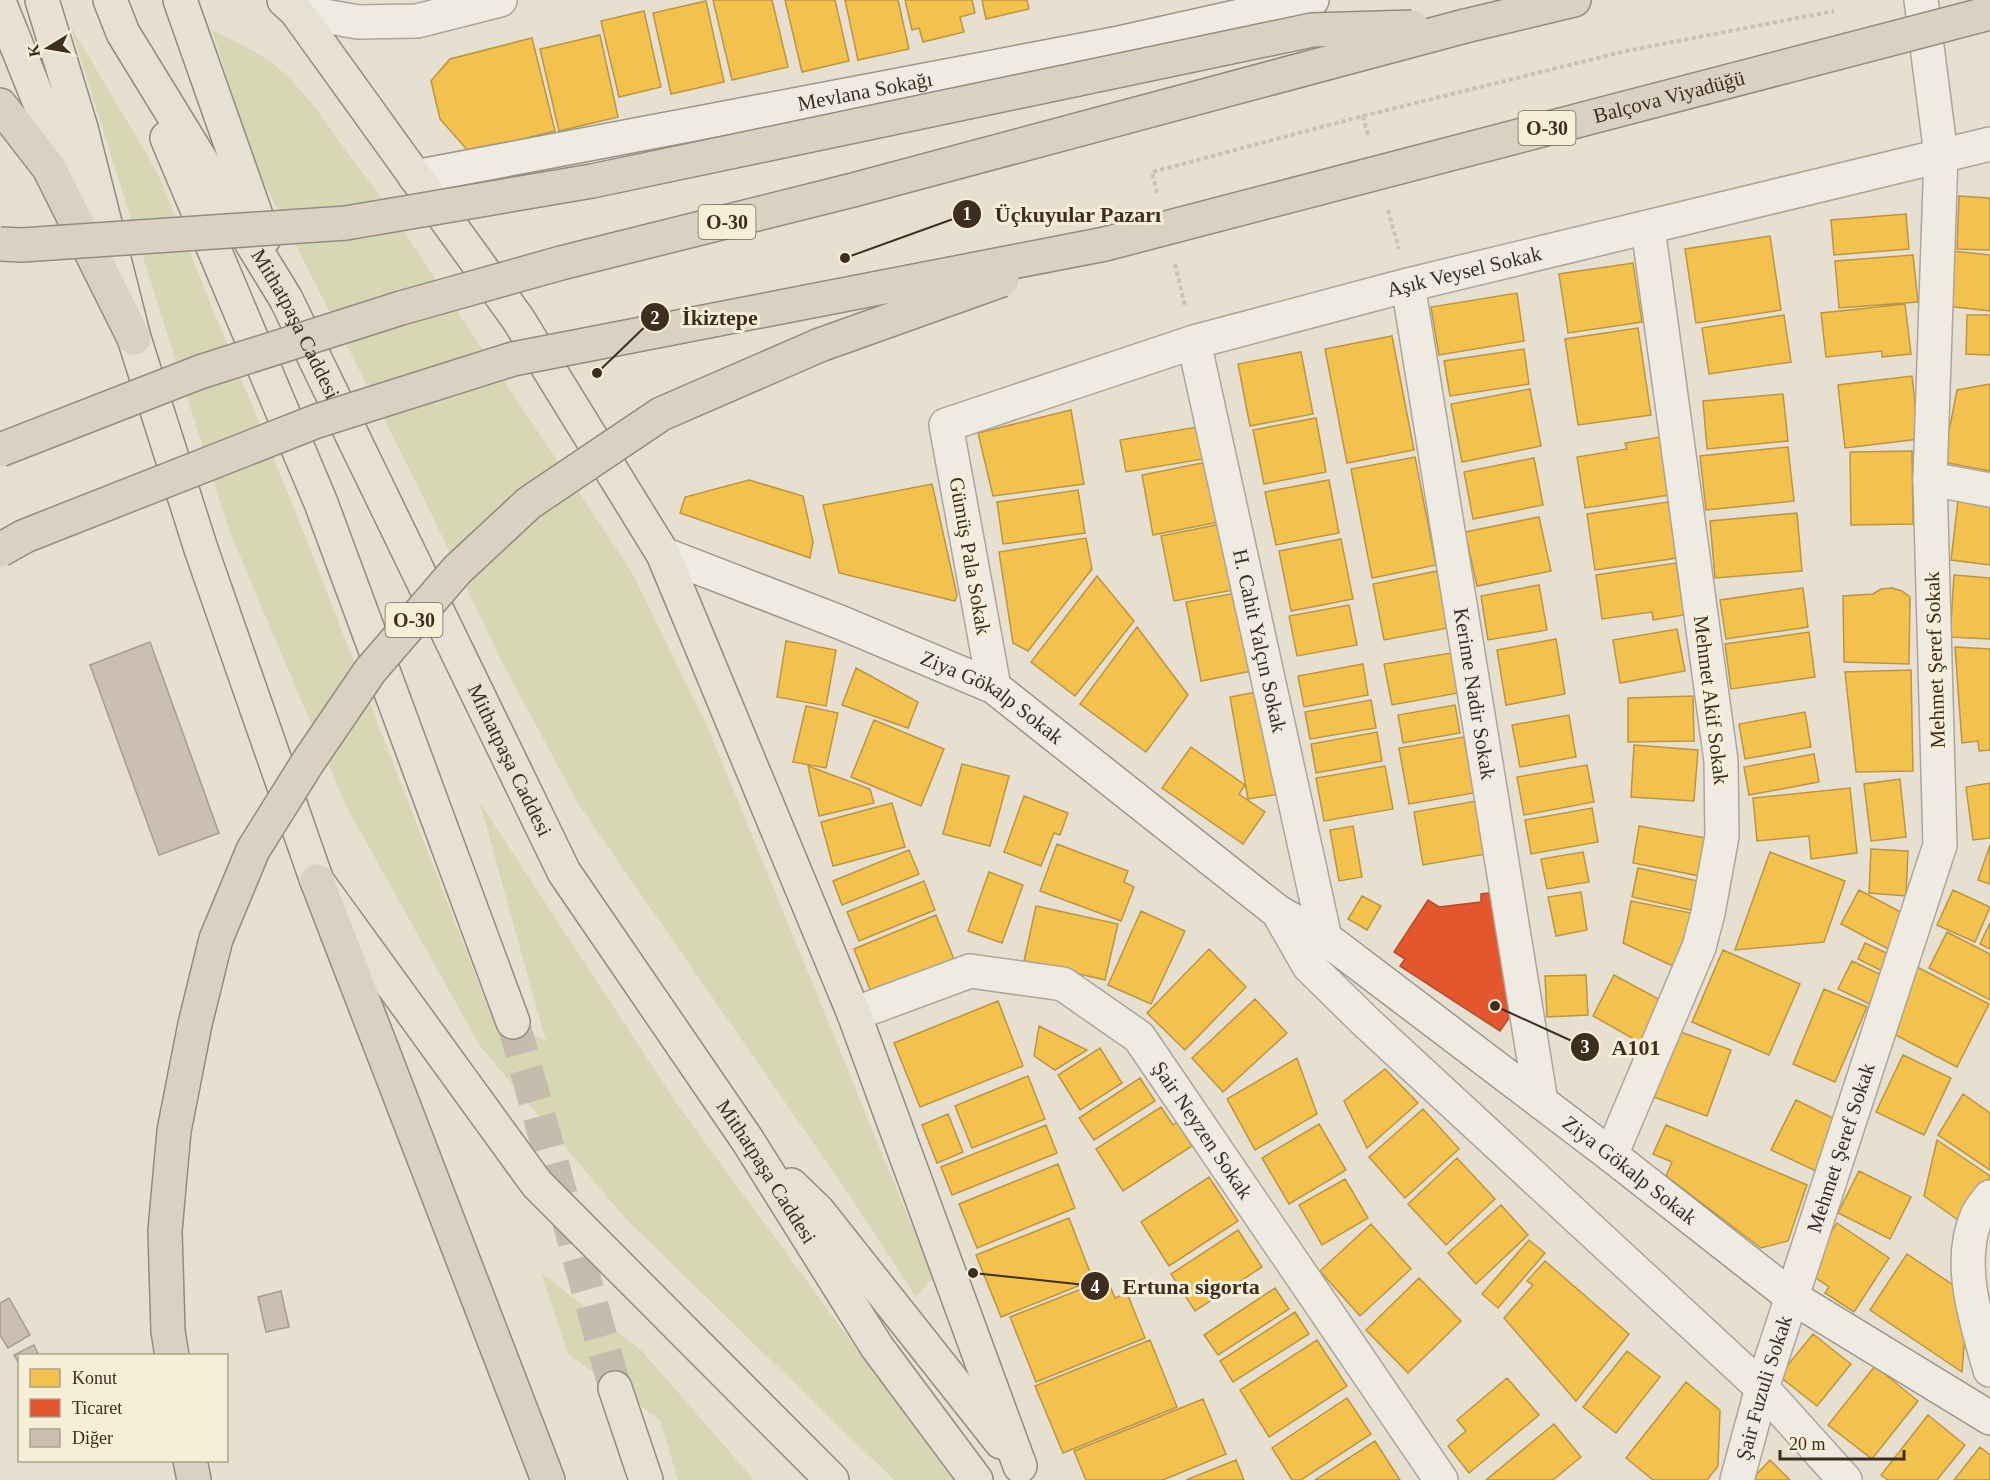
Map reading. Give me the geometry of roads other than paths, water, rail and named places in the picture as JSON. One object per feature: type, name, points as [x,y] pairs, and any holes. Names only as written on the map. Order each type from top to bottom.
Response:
[{"type":"highway","name":"O-30","points":[[0,450],[200,372],[400,308],[561,263],[864,187],[1464,26],[1574,0]]},
{"type":"highway","name":"Balçova Viyadüğü","points":[[1105,244],[1990,13]]},
{"type":"highway","name":"O-30","points":[[0,244],[22,245],[346,223],[592,181],[1312,30],[1464,26]]},
{"type":"highway","points":[[0,105],[49,168],[134,338]]},
{"type":"highway","points":[[0,550],[25,537],[316,422],[513,359],[1105,244]]},
{"type":"highway","name":"O-30","points":[[172,1354],[168,1331],[165,1231],[174,1131],[195,1024],[216,939],[253,850],[308,762],[370,671],[457,570],[529,503],[662,414],[820,345],[1105,244]]},
{"type":"highway","points":[[317,881],[548,1480]]},
{"type":"highway","points":[[190,1462],[194,1480]]},
{"type":"main road","points":[[42,0],[81,128],[134,338],[201,549],[317,881],[537,1184],[829,1478]]},
{"type":"main road","name":"Mithatpaşa Caddesi","points":[[110,0],[123,33],[286,300],[564,872],[748,1141],[877,1347],[976,1480]]},
{"type":"main road","points":[[180,0],[286,300]]},
{"type":"main road","points":[[0,4],[134,338]]},
{"type":"main road","points":[[290,5],[518,320],[663,554],[854,1014],[1026,1473]]},
{"type":"main road","points":[[123,33],[321,503],[513,1022]]},
{"type":"main road","points":[[748,1141],[818,1211],[1026,1473]]},
{"type":"main road","points":[[615,1388],[646,1480]]},
{"type":"street","points":[[290,5],[358,22],[417,21],[500,0]]},
{"type":"street","name":"Mevlana Sokağı","points":[[415,177],[1114,44],[1312,0]]},
{"type":"street","name":"Mehmet Şeref Sokak","points":[[1792,1297],[1940,845],[1930,479],[1941,155],[1921,0]]},
{"type":"street","name":"Aşık Veysel Sokak","points":[[946,425],[1194,342],[1408,285],[1990,144]]},
{"type":"street","name":"Mehmet Akif Sokak","points":[[1611,1155],[1699,946],[1718,868],[1724,798],[1721,761],[1648,228]]},
{"type":"street","name":"Kerime Nadir Sokak","points":[[1408,285],[1541,1102]]},
{"type":"street","name":"H. Cahit Yalçın Sokak","points":[[1194,342],[1325,938]]},
{"type":"street","name":"Gümüş Pala Sokak","points":[[946,425],[994,687]]},
{"type":"street","points":[[1930,479],[1990,490]]},
{"type":"street","name":"Ziya Gökalp Sokak","points":[[663,554],[842,623],[994,687],[1278,912],[1325,938],[1611,1155],[1792,1297],[1990,1419]]},
{"type":"street","name":"Ziya Gökalp Sokak","points":[[1278,912],[1309,966],[1366,1022],[1762,1388],[1845,1480]]},
{"type":"street","name":"Şair Neyzen Sokak","points":[[854,1014],[970,971],[1063,984],[1139,1037],[1441,1480]]},
{"type":"street","points":[[1990,1197],[1977,1215],[1971,1237],[1969,1263],[1975,1310],[1990,1370]]},
{"type":"street","name":"Şair Fuzuli Sokak","points":[[1737,1480],[1762,1388],[1792,1297]]},
{"type":"tunnel","points":[[513,1022],[615,1388]]},
{"type":"place","name":"Üçkuyular Pazarı","points":[[845,258]]},
{"type":"place","name":"İkiztepe","points":[[597,373]]},
{"type":"place","name":"A101","points":[[1495,1006]]},
{"type":"place","name":"Ertuna sigorta","points":[[973,1273]]}]
